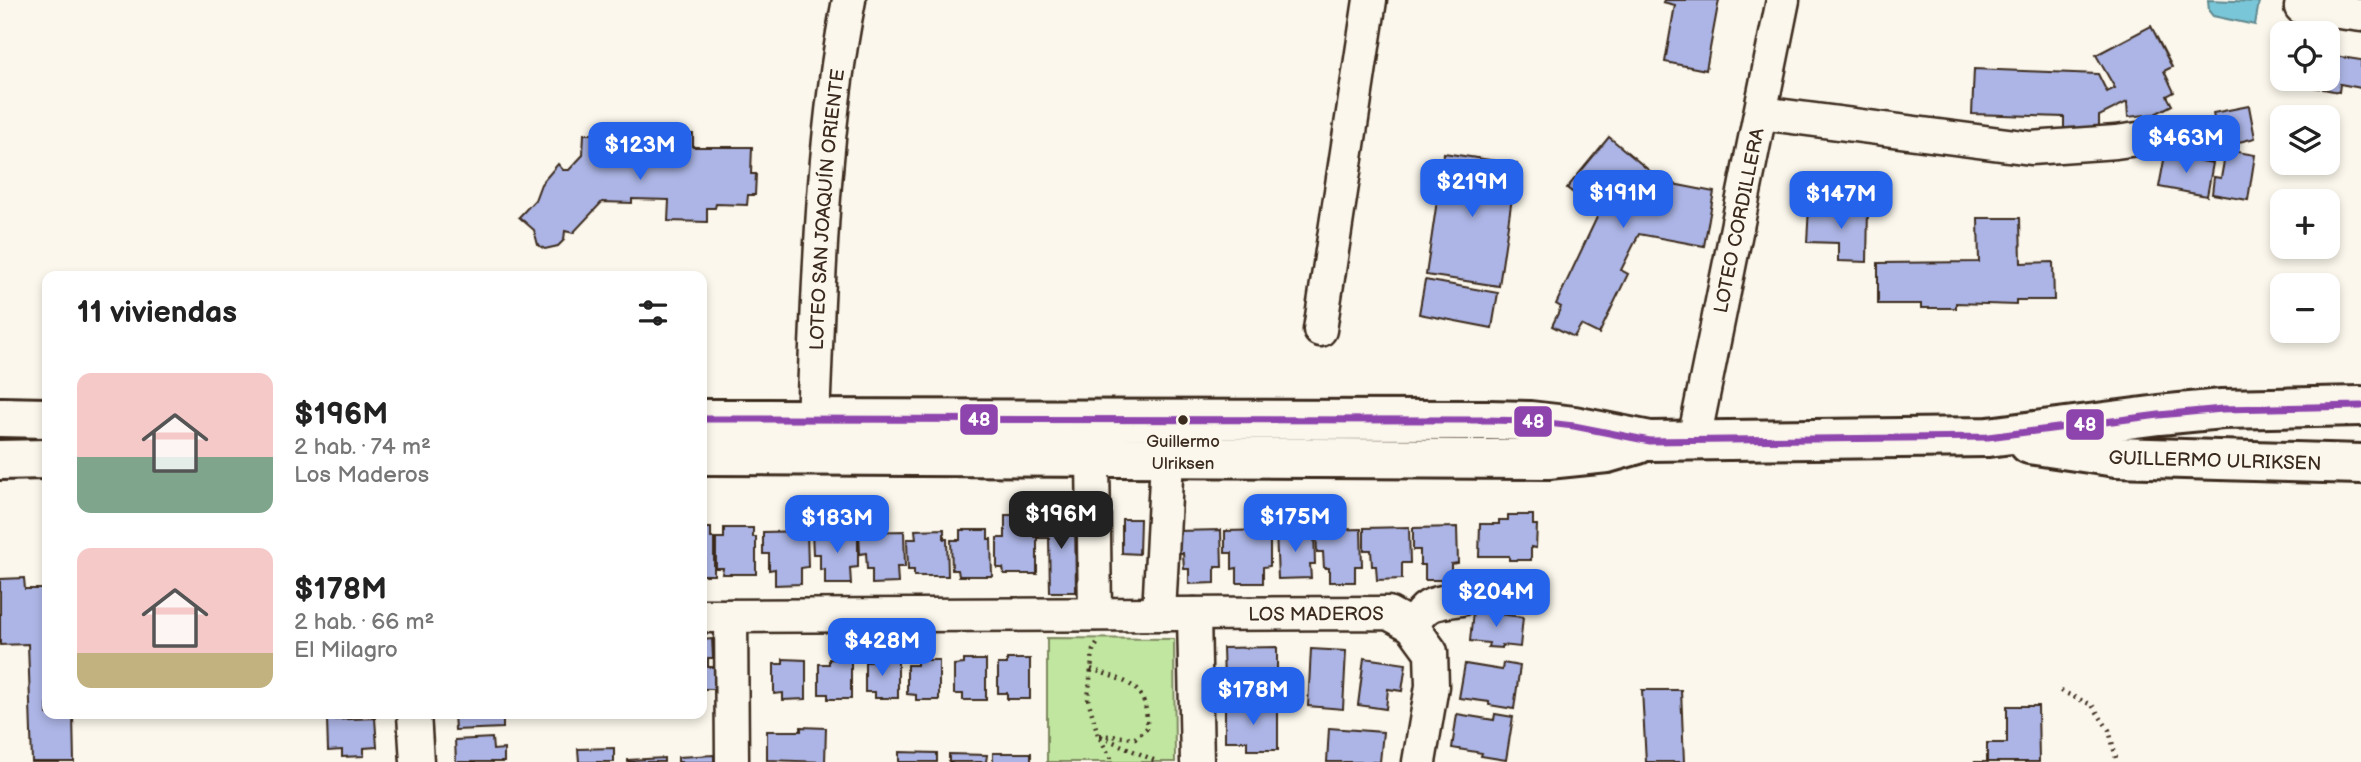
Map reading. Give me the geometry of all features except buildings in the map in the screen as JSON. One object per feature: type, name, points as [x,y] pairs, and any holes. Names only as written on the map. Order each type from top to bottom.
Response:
[{"type":"main road","name":"GUILLERMO ULRIKSEN","points":[[707,419],[1498,420],[1573,426],[1650,441],[1989,437],[2159,415],[2273,407],[2361,406]]},
{"type":"main road","points":[[2244,462],[2246,445],[2254,429],[2273,407]]},
{"type":"main road","points":[[0,417],[42,418]]},
{"type":"main road","name":"GUILLERMO ULRIKSEN","points":[[1989,437],[2116,457],[2361,464]]},
{"type":"main road","name":"GUILLERMO ULRIKSEN","points":[[707,455],[1548,459],[1607,453],[1650,441]]},
{"type":"main road","points":[[0,460],[42,459]]},
{"type":"street","name":"LOTEO SAN JOAQUÍN ORIENTE","points":[[813,419],[825,171],[849,0]]},
{"type":"street","points":[[1320,330],[1370,0]]},
{"type":"street","name":"LOTEO CORDILLERA","points":[[1694,440],[1783,0]]},
{"type":"street","points":[[2301,7],[2361,15]]},
{"type":"street","points":[[1761,113],[2031,148],[2116,142],[2166,135]]},
{"type":"street","points":[[1093,458],[1104,614]]},
{"type":"street","points":[[1160,613],[1167,459]]},
{"type":"street","points":[[1412,626],[1421,611],[1430,604],[1461,599]]},
{"type":"street","name":"LOS MADEROS","points":[[716,616],[1388,613],[1412,626],[1431,652],[1432,686],[1419,762]]},
{"type":"street","points":[[1194,614],[1197,762]]},
{"type":"street","points":[[716,616],[732,762]]},
{"type":"street","points":[[414,719],[416,762]]},
{"type":"path","points":[[1104,614],[1093,650],[1088,699],[1098,735],[1113,762]]},
{"type":"path","points":[[1091,669],[1114,677],[1141,692],[1148,709],[1147,728],[1135,737],[1098,735]]},
{"type":"path","points":[[2061,691],[2092,705],[2109,730],[2117,762]]},
{"type":"path","points":[[1098,735],[1158,762]]},
{"type":"green space","points":[[1047,638],[1174,639],[1175,762],[1047,762]]},
{"type":"water","points":[[2208,0],[2259,2],[2255,25],[2213,16],[2209,11]]},
{"type":"transit line","name":"48","points":[[707,419],[1488,420],[1574,426],[1650,441],[1988,437],[2222,409],[2361,406]]},
{"type":"place","name":"Guillermo Ulriksen","points":[[1183,420]]}]
